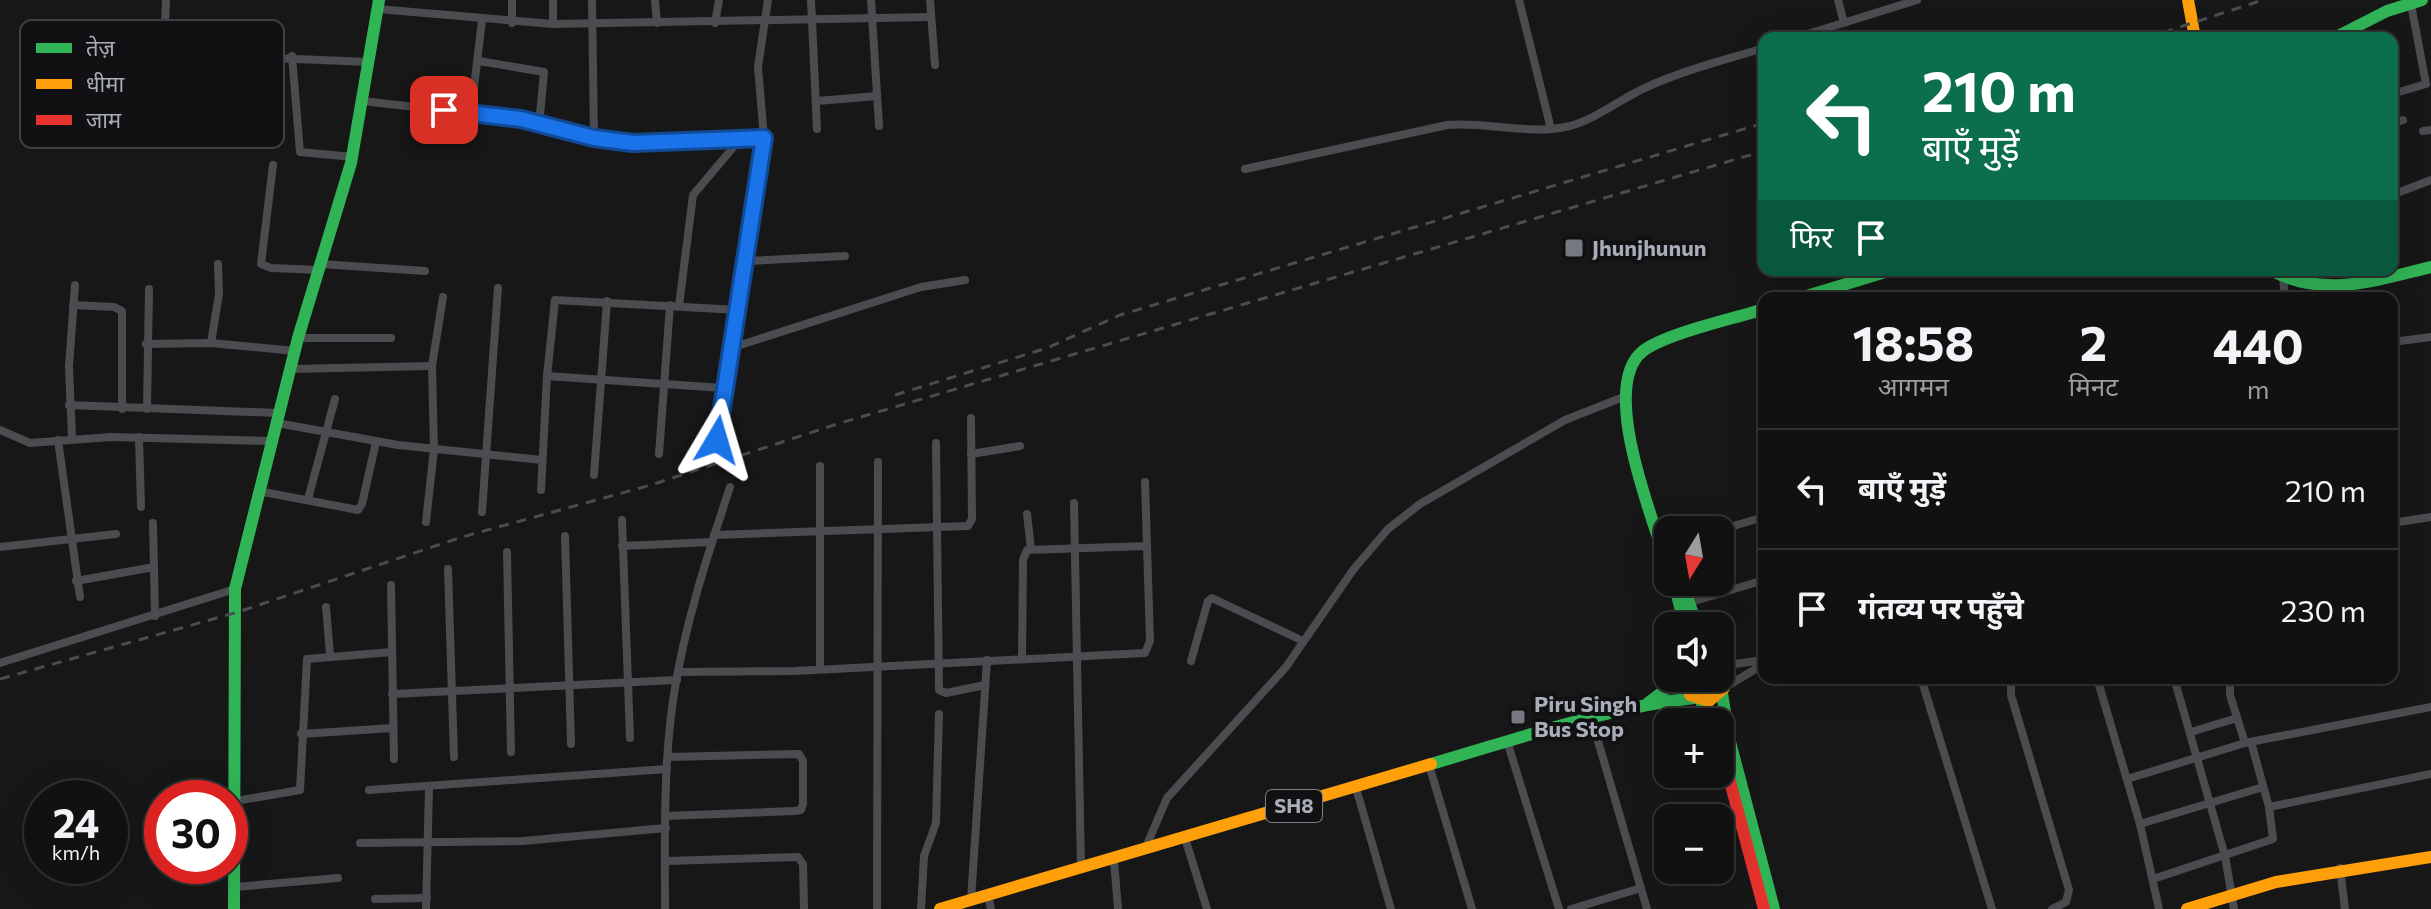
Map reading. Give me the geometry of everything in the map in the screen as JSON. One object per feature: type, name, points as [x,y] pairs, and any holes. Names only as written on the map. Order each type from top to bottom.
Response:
[{"type":"street","points":[[164,20],[166,0]]},
{"type":"street","points":[[512,0],[512,23]]},
{"type":"street","points":[[553,0],[553,24]]},
{"type":"street","points":[[592,0],[594,138]]},
{"type":"street","points":[[655,0],[657,23]]},
{"type":"street","points":[[715,23],[719,0]]},
{"type":"street","points":[[717,440],[764,138],[758,67],[768,22],[768,0]]},
{"type":"street","points":[[811,0],[817,129]]},
{"type":"street","points":[[871,0],[879,126]]},
{"type":"street","points":[[930,0],[935,65]]},
{"type":"street","points":[[1519,0],[1551,129]]},
{"type":"street","points":[[1838,0],[1844,23]]},
{"type":"street","points":[[1815,32],[1917,0]]},
{"type":"street","points":[[2188,0],[2194,32]]},
{"type":"street","points":[[2348,32],[2416,2],[2426,84],[2398,92]]},
{"type":"street","points":[[236,780],[235,589],[257,490],[290,369],[353,157],[378,5],[482,20],[553,24],[872,21],[931,17]]},
{"type":"street","points":[[471,113],[482,20]]},
{"type":"street","points":[[1245,169],[1447,125],[1551,129],[1591,118],[1660,82],[1758,50]]},
{"type":"street","points":[[284,56],[369,62]]},
{"type":"street","points":[[292,56],[300,152],[353,157]]},
{"type":"street","points":[[479,61],[544,72],[539,125]]},
{"type":"street","points":[[817,101],[877,96]]},
{"type":"street","points":[[362,101],[471,113],[633,143],[764,138]]},
{"type":"street","points":[[2398,122],[2403,120]]},
{"type":"street","points":[[659,454],[674,305],[693,195],[743,137]]},
{"type":"street","points":[[273,165],[261,264],[266,268],[425,271]]},
{"type":"street","points":[[2398,193],[2431,180]]},
{"type":"street","points":[[747,261],[845,256]]},
{"type":"street","points":[[211,343],[219,294],[218,264]]},
{"type":"street","points":[[2398,274],[2431,267]]},
{"type":"street","points":[[1820,292],[1872,276]]},
{"type":"street","points":[[2284,292],[2283,277],[2318,287],[2348,285],[2390,276]]},
{"type":"street","points":[[731,348],[921,287],[965,280]]},
{"type":"street","points":[[72,438],[69,405],[75,285]]},
{"type":"street","points":[[482,512],[498,288]]},
{"type":"street","points":[[147,409],[149,289]]},
{"type":"street","points":[[426,522],[434,449],[432,366],[443,297]]},
{"type":"street","points":[[541,490],[553,302],[561,298],[739,310]]},
{"type":"street","points":[[594,475],[607,301]]},
{"type":"street","points":[[73,305],[114,307],[122,311],[122,409]]},
{"type":"street","points":[[1654,521],[1630,442],[1626,396],[1631,366],[1640,352],[1676,335],[1758,311]]},
{"type":"street","points":[[2398,341],[2431,337]]},
{"type":"street","points":[[146,344],[297,344],[391,338]]},
{"type":"street","points":[[290,369],[432,366]]},
{"type":"street","points":[[547,376],[723,388]]},
{"type":"street","points":[[1144,851],[1167,798],[1260,697],[1353,570],[1401,517],[1565,420],[1626,396]]},
{"type":"street","points":[[308,499],[335,399]]},
{"type":"street","points":[[69,405],[278,418],[376,442],[542,460]]},
{"type":"street","points":[[622,546],[938,525],[968,526],[971,522],[971,418]]},
{"type":"street","points":[[1629,425],[1639,438],[1662,516]]},
{"type":"street","points":[[0,430],[30,443],[72,438],[139,437],[271,441]]},
{"type":"street","points":[[139,437],[141,507]]},
{"type":"street","points":[[58,440],[80,597]]},
{"type":"street","points":[[257,490],[349,510],[360,508],[376,442]]},
{"type":"street","points":[[936,443],[941,693],[985,685]]},
{"type":"street","points":[[971,454],[1020,446]]},
{"type":"street","points":[[877,909],[878,462]]},
{"type":"street","points":[[820,466],[820,669]]},
{"type":"street","points":[[392,694],[569,687],[678,676],[1080,657],[1149,650],[1145,482]]},
{"type":"street","points":[[665,909],[667,769],[678,676],[713,539],[730,487]]},
{"type":"street","points":[[1074,503],[1080,657],[1081,869]]},
{"type":"street","points":[[1027,514],[1031,549]]},
{"type":"street","points":[[2398,522],[2431,517]]},
{"type":"street","points":[[1734,526],[1758,519]]},
{"type":"street","points":[[622,520],[630,738]]},
{"type":"street","points":[[153,523],[155,616]]},
{"type":"street","points":[[0,547],[116,534]]},
{"type":"street","points":[[565,536],[571,744]]},
{"type":"street","points":[[1022,659],[1025,552],[1031,549],[1147,546]]},
{"type":"street","points":[[507,552],[511,752]]},
{"type":"street","points":[[76,581],[121,570],[154,567]]},
{"type":"street","points":[[448,569],[454,757]]},
{"type":"street","points":[[1688,603],[1758,582]]},
{"type":"street","points":[[391,585],[394,759]]},
{"type":"street","points":[[0,663],[235,589]]},
{"type":"street","points":[[1686,596],[1692,612]]},
{"type":"street","points":[[1191,661],[1208,601],[1212,598],[1235,612],[1303,641]]},
{"type":"street","points":[[326,607],[330,655]]},
{"type":"street","points":[[248,799],[298,792],[306,662],[312,657],[392,652]]},
{"type":"street","points":[[971,901],[987,660]]},
{"type":"street","points":[[1734,665],[1758,663]]},
{"type":"street","points":[[1734,683],[1758,666]]},
{"type":"street","points":[[1923,684],[1992,909]]},
{"type":"street","points":[[2011,684],[2011,695],[2069,890],[2066,902],[2052,909]]},
{"type":"street","points":[[2099,684],[2140,824],[2159,909]]},
{"type":"street","points":[[2176,684],[2225,856],[2234,909]]},
{"type":"street","points":[[2153,879],[2273,839],[2269,807],[2237,718],[2231,684]]},
{"type":"street","name":"SH8","points":[[1647,703],[1663,692]]},
{"type":"street","name":"SH8","points":[[1689,692],[1698,700]]},
{"type":"street","name":"SH8","points":[[943,909],[1591,717],[1647,703],[1716,698],[1722,692]]},
{"type":"street","points":[[1723,692],[1729,738],[1774,909]]},
{"type":"street","points":[[1698,700],[1703,708]]},
{"type":"street","points":[[2127,779],[2248,743],[2431,707]]},
{"type":"street","points":[[921,909],[924,856],[936,823],[939,714]]},
{"type":"street","points":[[1591,717],[1647,909]]},
{"type":"street","points":[[2191,732],[2237,718]]},
{"type":"street","points":[[301,734],[393,728]]},
{"type":"street","points":[[1507,741],[1559,909]]},
{"type":"street","points":[[666,816],[794,811],[801,810],[803,804],[803,761],[799,754],[668,757]]},
{"type":"street","points":[[1429,765],[1472,909]]},
{"type":"street","points":[[369,790],[667,769]]},
{"type":"street","points":[[2269,807],[2431,774]]},
{"type":"street","points":[[2140,824],[2263,787]]},
{"type":"street","points":[[426,909],[429,788]]},
{"type":"street","points":[[1356,788],[1391,909]]},
{"type":"street","points":[[1732,788],[1764,909]]},
{"type":"street","points":[[360,843],[523,841],[666,828]]},
{"type":"street","points":[[1185,838],[1207,909]]},
{"type":"street","points":[[666,861],[798,857],[803,864],[804,909]]},
{"type":"street","points":[[2187,909],[2231,891],[2340,868],[2431,857]]},
{"type":"street","points":[[1114,860],[1118,909]]},
{"type":"street","points":[[2340,868],[2345,909]]},
{"type":"street","points":[[235,887],[338,878]]},
{"type":"street","points":[[234,909],[235,884]]},
{"type":"street","points":[[1571,909],[1641,888]]},
{"type":"street","points":[[988,895],[991,909]]},
{"type":"street","points":[[375,899],[427,898]]},
{"type":"railway","points":[[2164,32],[2263,0]]},
{"type":"railway","points":[[895,395],[1047,348],[1120,315],[1758,125]]},
{"type":"railway","points":[[0,679],[238,612],[462,537],[651,485],[837,424],[1758,153]]},
{"type":"traffic: fast","points":[[234,909],[235,589],[298,338],[351,163],[379,0]]},
{"type":"traffic: fast","points":[[2346,32],[2387,11],[2422,0]]},
{"type":"traffic: fast","points":[[2398,275],[2431,267]]},
{"type":"traffic: fast","points":[[1820,292],[1872,276]]},
{"type":"traffic: fast","points":[[2284,276],[2310,284],[2330,285],[2392,276]]},
{"type":"traffic: fast","points":[[1654,524],[1633,455],[1627,423],[1626,393],[1631,368],[1643,351],[1654,344],[1758,311]]},
{"type":"traffic: fast","points":[[1687,596],[1692,612]]},
{"type":"traffic: fast","points":[[1678,599],[1681,612]]},
{"type":"traffic: fast","points":[[1648,703],[1663,692]]},
{"type":"traffic: fast","points":[[1722,693],[1729,738],[1774,909]]},
{"type":"traffic: fast","points":[[1431,764],[1594,717],[1694,698]]},
{"type":"traffic: fast","points":[[1701,701],[1704,708]]},
{"type":"traffic: slow","points":[[2188,0],[2194,32]]},
{"type":"traffic: slow","points":[[1689,692],[1690,695],[1709,701],[1719,692]]},
{"type":"traffic: slow","points":[[940,909],[1431,764]]},
{"type":"traffic: slow","points":[[2187,909],[2276,882],[2431,857]]},
{"type":"traffic: jam","points":[[1732,788],[1764,909]]},
{"type":"place","name":"Jhunjhunun","points":[[1574,248]]},
{"type":"place","name":"Piru Singh Bus Stop","points":[[1518,717]]},
{"type":"route","points":[[444,110],[521,119],[594,138],[633,143],[764,138],[717,440]]}]
